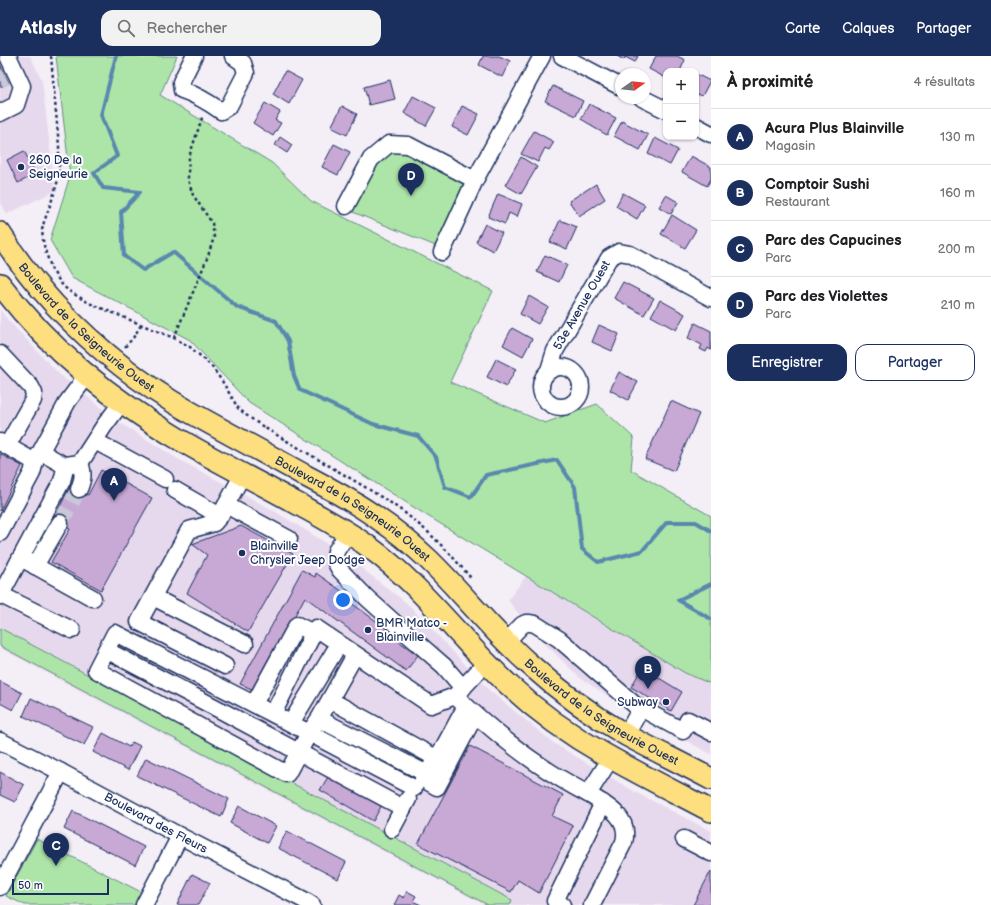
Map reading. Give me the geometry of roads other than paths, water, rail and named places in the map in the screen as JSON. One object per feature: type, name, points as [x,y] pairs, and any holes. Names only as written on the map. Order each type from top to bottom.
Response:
[{"type":"main road","name":"Boulevard de la Seigneurie Ouest","points":[[0,233],[36,284],[103,352],[145,384],[174,403],[379,518],[430,561],[506,642],[569,698],[626,735],[711,779]]},
{"type":"main road","name":"Boulevard de la Seigneurie Ouest","points":[[0,284],[41,332],[64,356],[122,402],[183,442],[328,521],[369,547],[404,575],[486,663],[541,712],[578,738],[611,758],[711,811]]},
{"type":"main road","points":[[85,374],[103,352]]},
{"type":"main road","points":[[243,474],[257,449]]},
{"type":"main road","points":[[486,663],[506,642]]},
{"type":"street","points":[[0,113],[16,105],[22,86],[11,75],[8,56]]},
{"type":"street","points":[[194,56],[181,82],[182,90],[221,111],[229,106],[246,73],[243,63],[233,56]]},
{"type":"street","points":[[442,252],[475,180],[542,56]]},
{"type":"street","points":[[562,56],[615,84]]},
{"type":"street","points":[[651,102],[663,108]]},
{"type":"street","points":[[699,128],[711,134]]},
{"type":"street","points":[[346,206],[371,159],[389,144],[408,145],[475,180]]},
{"type":"street","name":"53e Avenue Ouest","points":[[549,370],[555,351],[601,271],[609,258],[619,252],[630,254],[711,298]]},
{"type":"street","points":[[0,354],[31,387],[34,393],[33,400],[4,444],[38,457],[62,464],[73,464],[83,471],[79,489]]},
{"type":"street","points":[[0,533],[32,473],[38,457],[68,401],[80,385],[85,374]]},
{"type":"street","points":[[72,630],[0,596],[62,481],[73,464],[95,441],[122,402]]},
{"type":"street","points":[[95,441],[170,485],[289,539]]},
{"type":"street","points":[[225,666],[139,622],[189,530],[214,523],[243,474]]},
{"type":"street","points":[[36,566],[60,523]]},
{"type":"street","points":[[348,533],[336,551],[336,563],[340,570],[367,598],[444,666],[465,701],[522,752],[560,778],[603,803],[620,817],[624,828],[625,838],[592,905]]},
{"type":"street","points":[[20,558],[93,598]]},
{"type":"street","points":[[153,597],[245,644]]},
{"type":"street","points":[[506,642],[522,625],[526,623],[535,624],[559,639],[628,699],[641,708],[683,731],[688,720],[711,732]]},
{"type":"street","points":[[254,704],[297,625],[313,633]]},
{"type":"street","points":[[273,714],[316,628],[431,705],[465,701]]},
{"type":"street","points":[[355,655],[319,719],[308,733],[288,774],[96,670],[115,633],[308,733],[436,787],[465,701]]},
{"type":"street","points":[[291,723],[339,644]]},
{"type":"street","points":[[106,650],[403,808]]},
{"type":"street","points":[[392,829],[403,808],[436,758],[486,663]]},
{"type":"street","points":[[212,732],[232,693]]},
{"type":"street","points":[[330,700],[436,758]]},
{"type":"street","points":[[626,735],[641,708]]},
{"type":"street","points":[[319,719],[421,780]]},
{"type":"street","name":"Boulevard des Fleurs","points":[[0,741],[306,903]]},
{"type":"street","points":[[588,794],[611,758]]},
{"type":"street","points":[[0,887],[61,772]]},
{"type":"street","points":[[562,905],[555,901],[603,803]]},
{"type":"street","points":[[144,905],[180,836]]},
{"type":"street","points":[[684,839],[711,852]]},
{"type":"waterway","points":[[116,56],[101,115],[117,156],[94,173],[103,188],[140,192],[121,212],[124,256],[143,270],[173,252],[237,307],[276,321],[288,341],[294,376],[300,390],[373,424],[418,436],[436,457],[445,487],[471,497],[486,475],[557,460],[575,487],[582,549],[598,562],[642,551],[667,522],[696,522],[711,531]]},
{"type":"waterway","points":[[711,584],[678,600],[711,619]]},
{"type":"tunnel","points":[[0,80],[6,77]]},
{"type":"tunnel","points":[[60,523],[79,489]]},
{"type":"place","name":"260 De la Seigneurie","points":[[21,167]]},
{"type":"place","name":"Parc des Violettes","points":[[411,196]]},
{"type":"place","name":"Acura Plus Blainville","points":[[114,501]]},
{"type":"place","name":"Blainville Chrysler Jeep Dodge","points":[[242,553]]},
{"type":"place","name":"BMR Matco - Blainville","points":[[368,630]]},
{"type":"place","name":"Comptoir Sushi","points":[[648,689]]},
{"type":"place","name":"Subway","points":[[666,702]]},
{"type":"place","name":"Parc des Capucines","points":[[56,866]]}]
